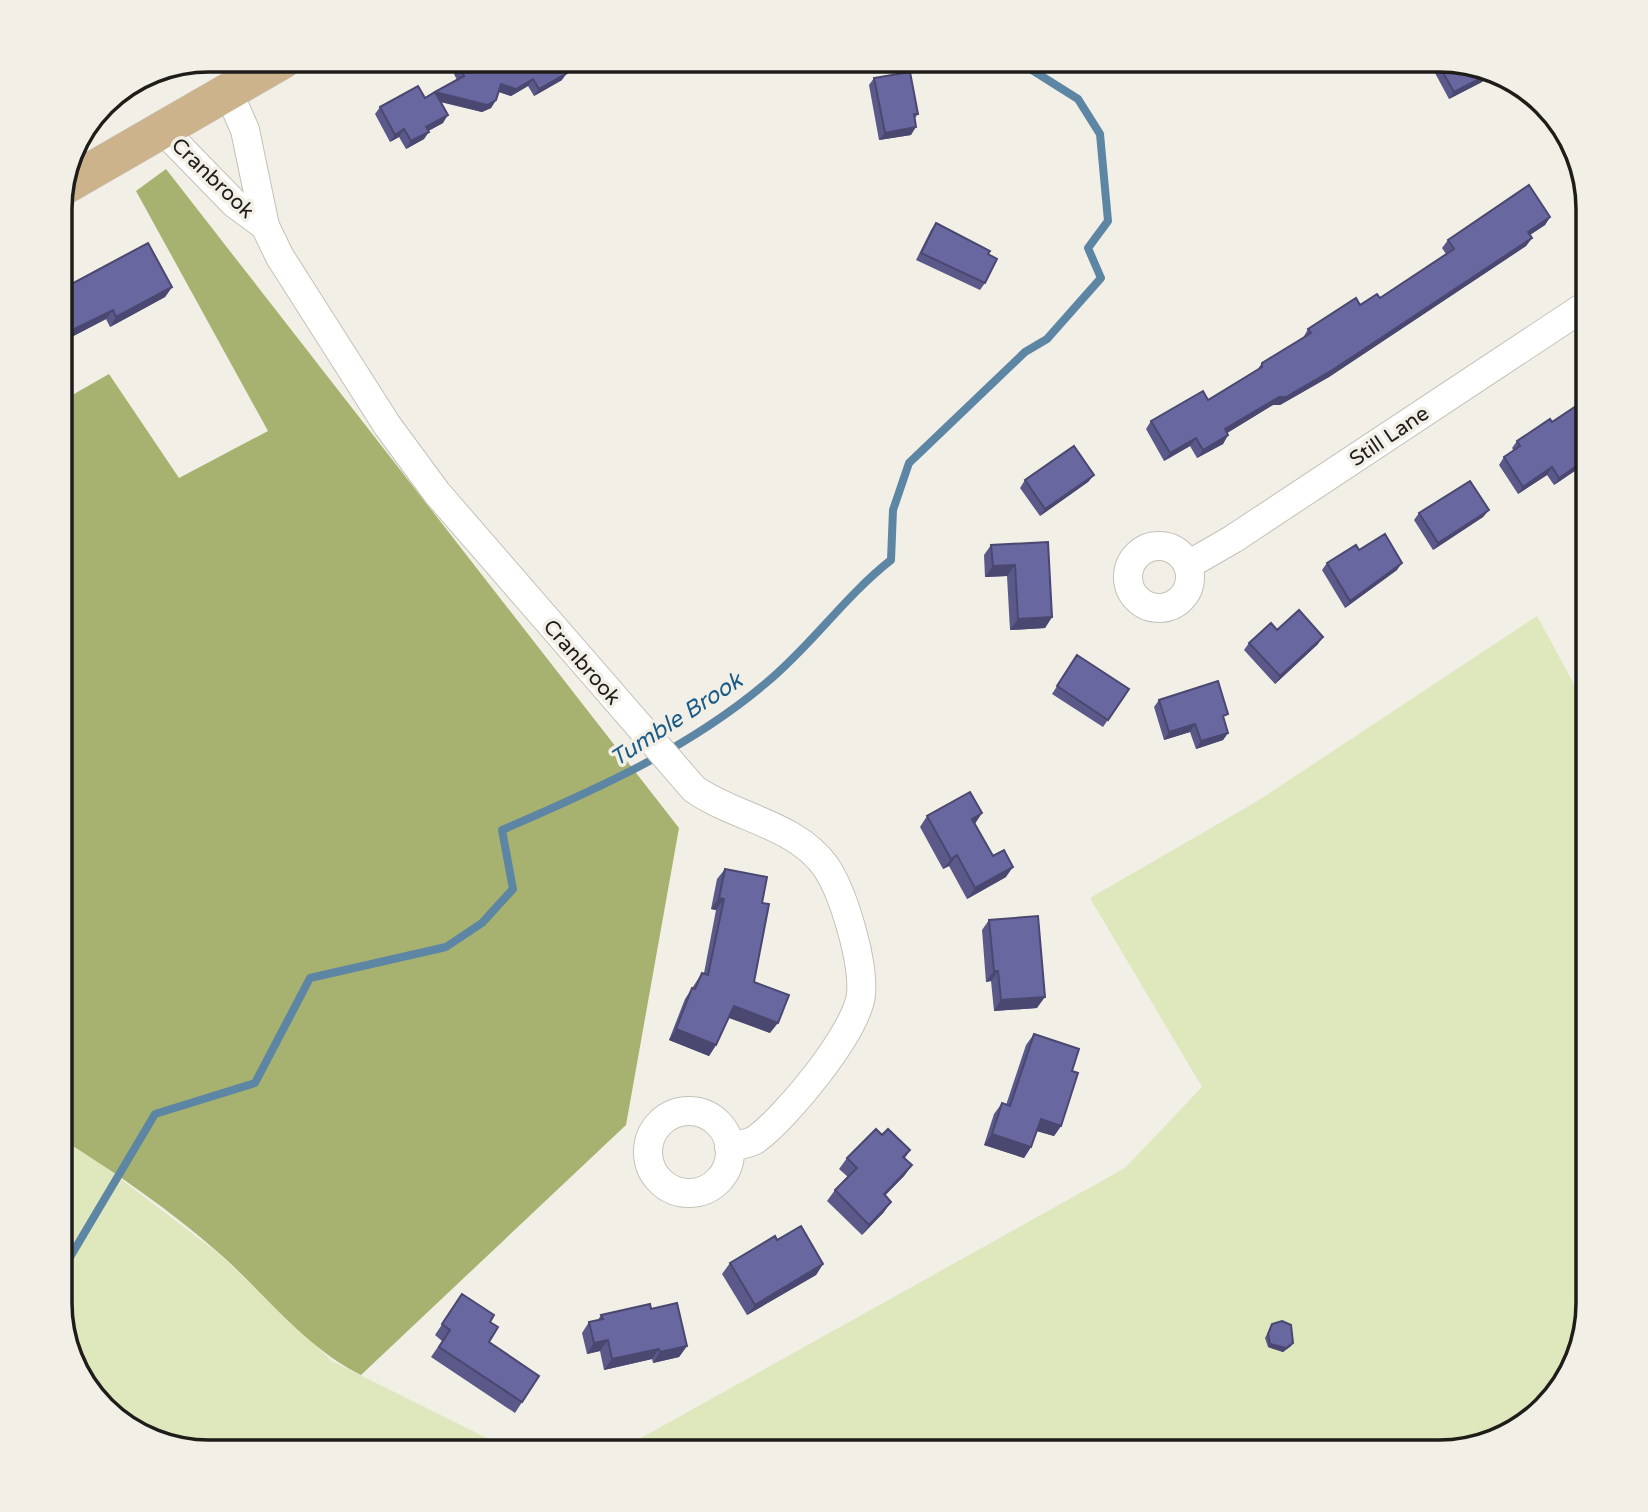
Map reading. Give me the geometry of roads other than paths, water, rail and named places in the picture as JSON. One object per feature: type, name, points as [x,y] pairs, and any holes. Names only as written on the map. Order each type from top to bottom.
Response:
[{"type":"main road","points":[[75,180],[262,72]]},
{"type":"street","name":"Cranbrook","points":[[228,91],[245,130],[265,226],[279,257],[387,425],[437,493],[694,789],[712,802],[776,828],[811,851],[837,887],[857,954],[861,995],[842,1041],[779,1118],[753,1142],[729,1147]]},
{"type":"street","name":"Cranbrook","points":[[162,129],[235,204],[265,226]]},
{"type":"street","name":"Still Lane","points":[[1188,565],[1233,539],[1576,312]]},
{"type":"waterway","name":"Tumble Brook","points":[[72,1254],[155,1114],[255,1083],[310,978],[446,947],[482,923],[513,889],[502,830],[640,766],[736,707],[782,669],[858,589],[891,560],[893,510],[909,463],[1025,352],[1047,339],[1101,278],[1088,248],[1108,221],[1100,134],[1078,99],[1035,72]]}]
